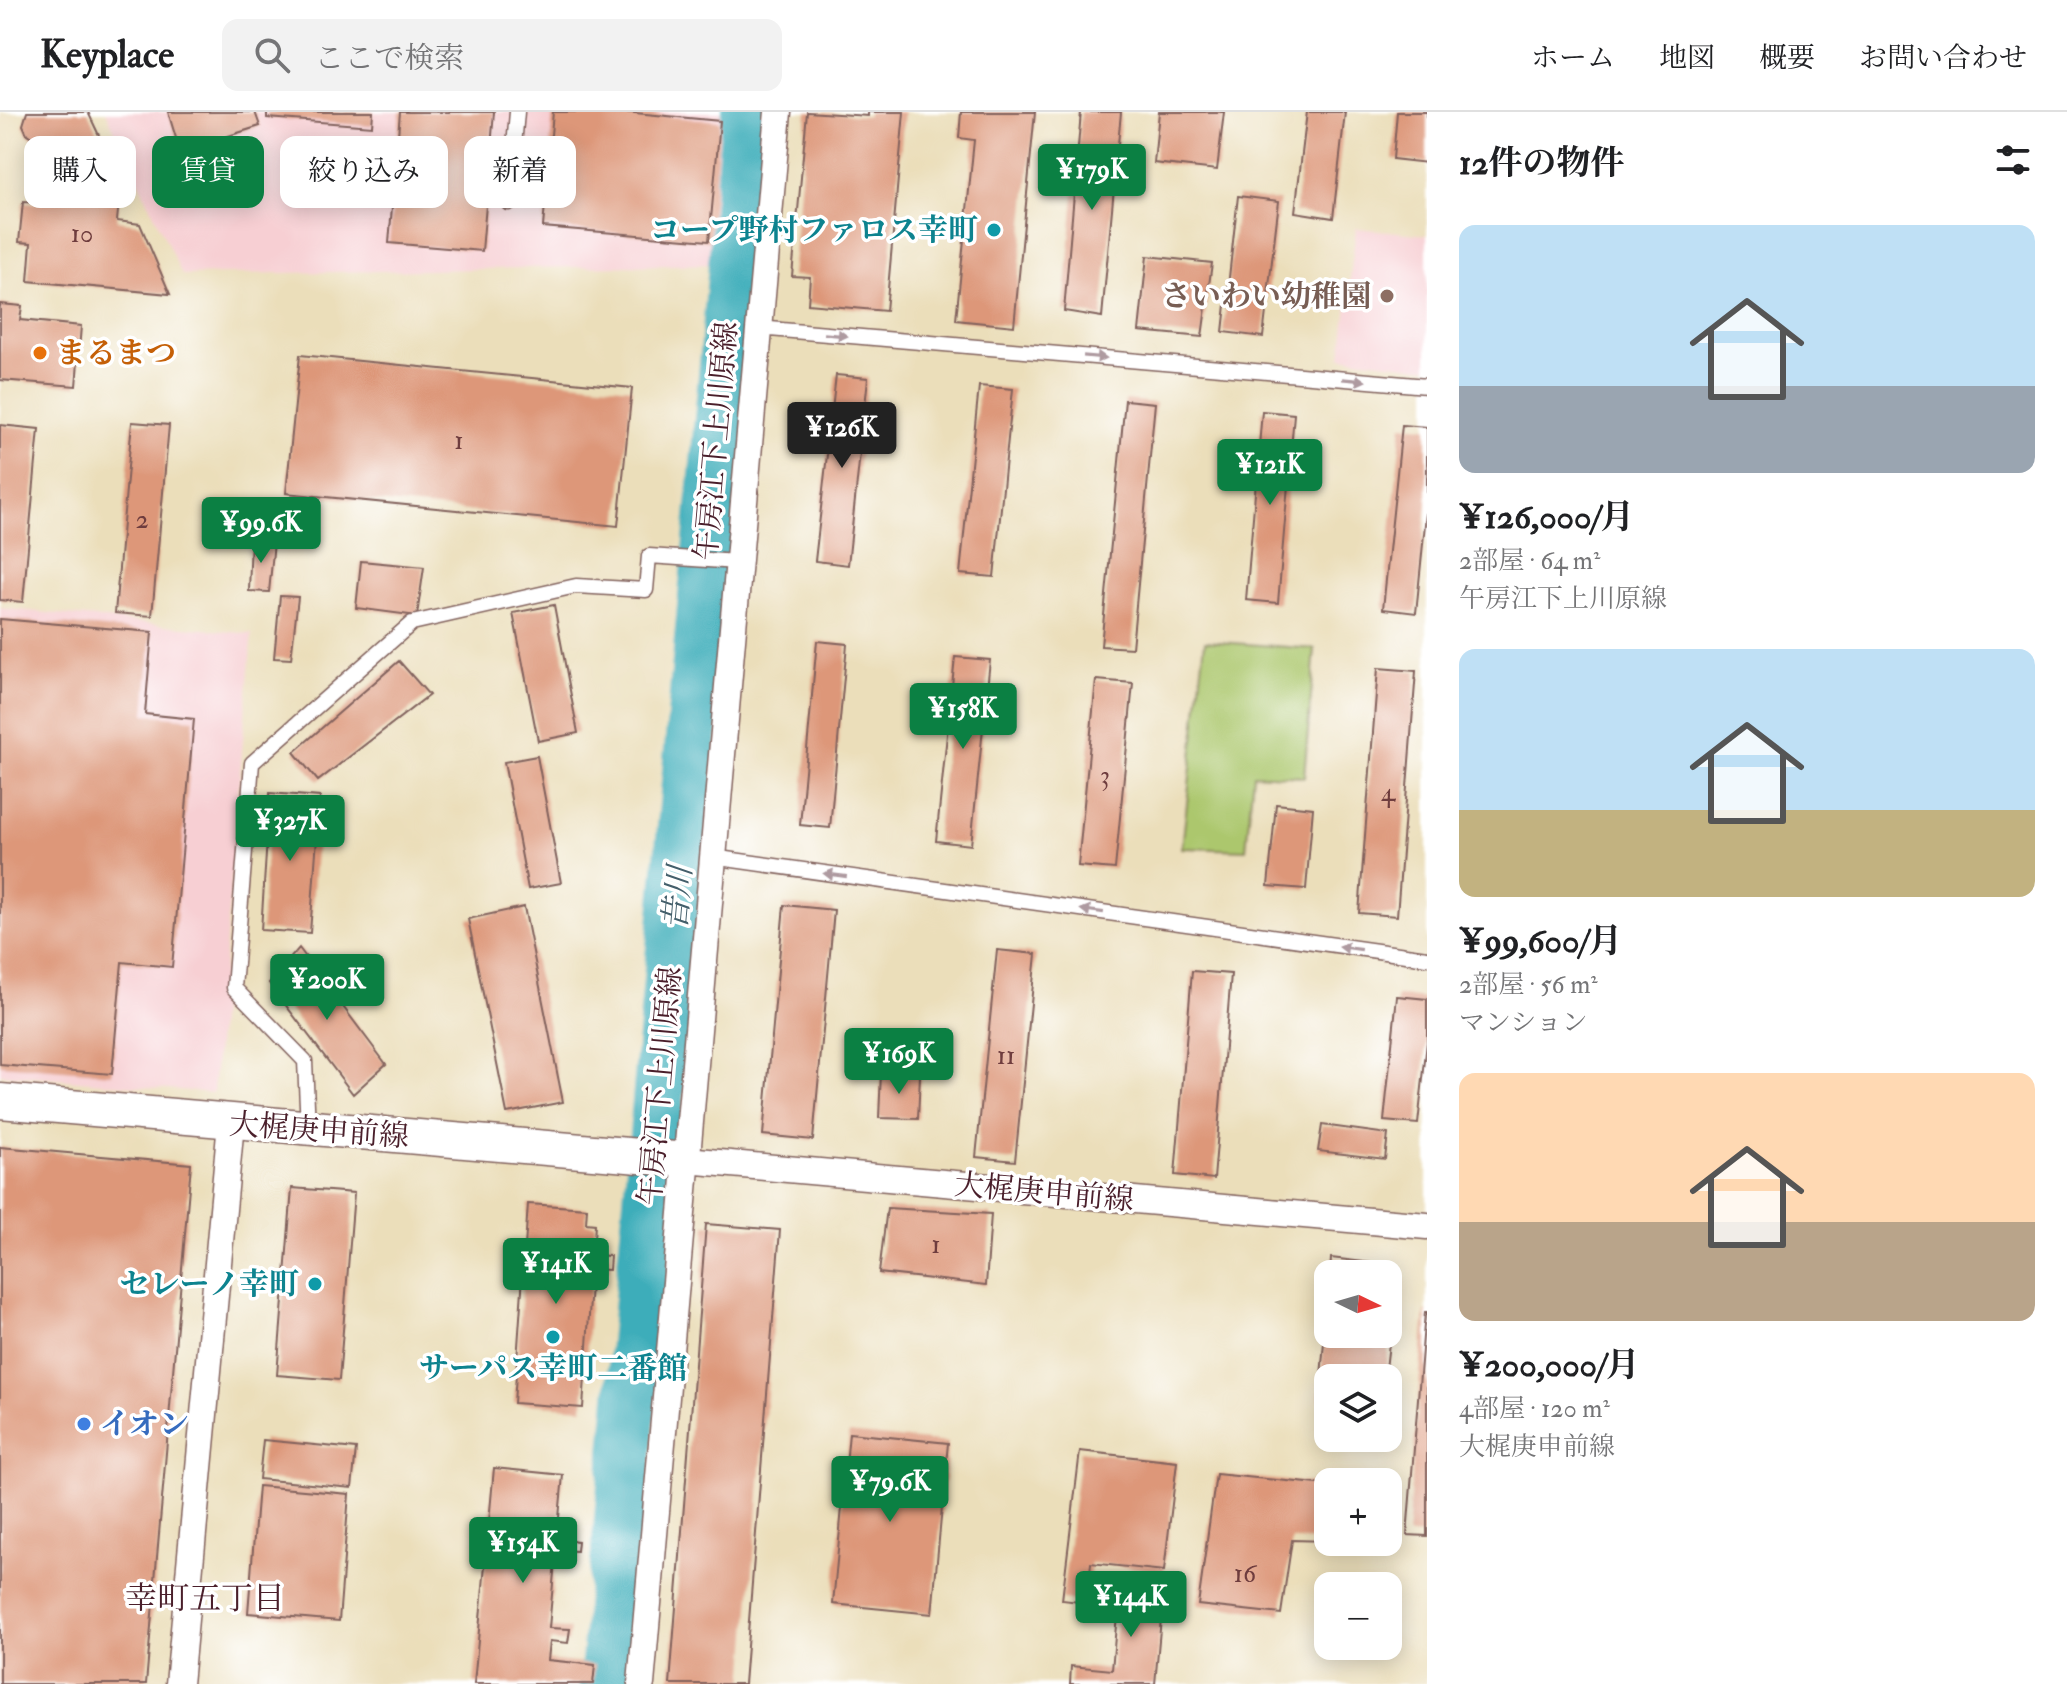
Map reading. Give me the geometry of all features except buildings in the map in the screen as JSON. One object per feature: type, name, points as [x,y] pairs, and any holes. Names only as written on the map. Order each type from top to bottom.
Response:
[{"type":"street","name":"午房江下上川原線","points":[[641,1684],[662,1157],[712,857],[728,562],[758,328],[778,112]]},
{"type":"street","name":"大梶庚申前線","points":[[0,1101],[1427,1226]]},
{"type":"street","points":[[179,1684],[231,1123]]},
{"type":"lane","points":[[515,136],[517,112]]},
{"type":"lane","points":[[758,328],[1427,386]]},
{"type":"lane","points":[[308,1129],[305,1061],[234,988],[252,763],[412,623],[576,586],[646,590],[649,556],[728,562]]},
{"type":"lane","points":[[712,857],[1427,958]]},
{"type":"shaded area","points":[[106,112],[734,112],[723,264],[182,275],[136,176],[136,136],[117,136]]},
{"type":"shaded area","name":"さいわい幼稚園","points":[[1356,228],[1427,235],[1427,368],[1341,357]]},
{"type":"shaded area","points":[[0,608],[252,634],[213,1093],[0,1074]]},
{"type":"green space","points":[[1205,641],[1315,649],[1304,777],[1253,774],[1246,850],[1182,848]]},
{"type":"waterway","name":"昔川","points":[[605,1684],[748,112]]},
{"type":"place","name":"コープ野村ファロス幸町","points":[[994,230]]},
{"type":"place","name":"さいわい幼稚園","points":[[1387,296]]},
{"type":"place","name":"まるまつ","points":[[40,353]]},
{"type":"place","name":"セレーノ幸町","points":[[315,1284]]},
{"type":"place","name":"サーパス幸町二番館","points":[[553,1337]]},
{"type":"place","name":"イオン","points":[[84,1424]]},
{"type":"district","name":"幸町五丁目","points":[[205,1598]]}]
